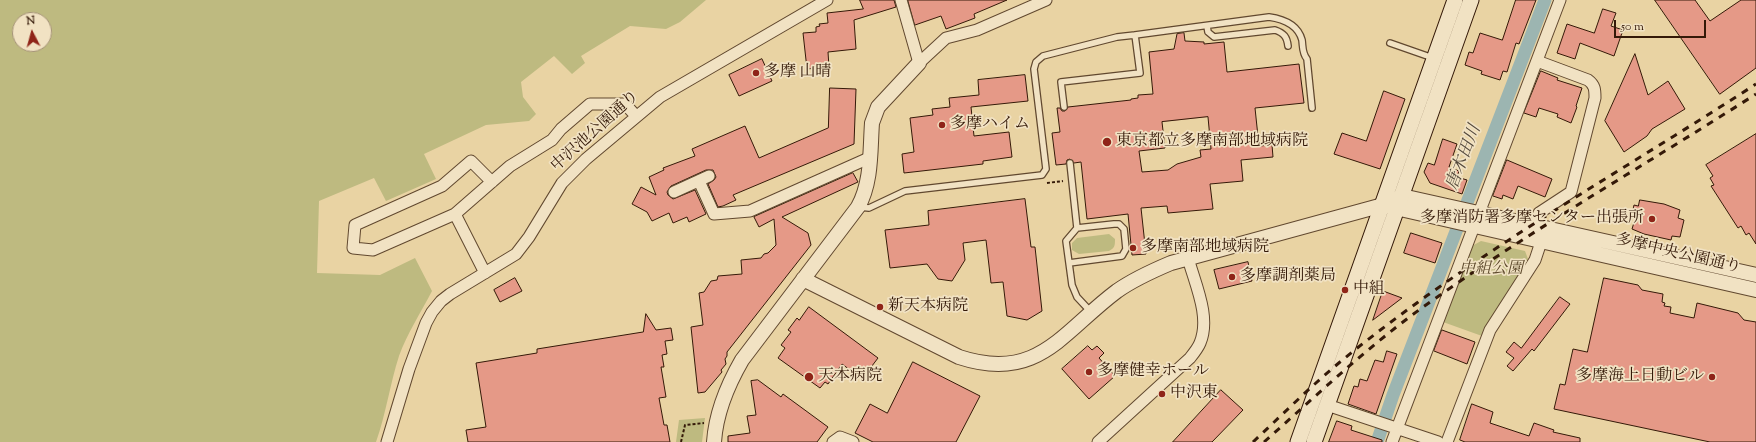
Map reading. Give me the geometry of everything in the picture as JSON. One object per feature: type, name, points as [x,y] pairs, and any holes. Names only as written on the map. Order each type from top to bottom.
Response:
[{"type":"main road","points":[[1298,442],[1455,0]]},
{"type":"main road","points":[[1314,442],[1471,0]]},
{"type":"street","name":"中沢池公園通り","points":[[387,442],[408,369],[426,323],[432,312],[441,302],[450,294],[516,254],[529,237],[562,183],[586,159],[660,97],[827,0]]},
{"type":"street","points":[[901,0],[919,63]]},
{"type":"street","points":[[714,442],[719,410],[734,373],[742,360],[858,207],[865,195],[868,180],[874,114],[878,107],[919,63],[946,38],[977,30],[1046,0]]},
{"type":"street","points":[[1392,442],[1394,428],[1470,226],[1537,61],[1560,0]]},
{"type":"street","points":[[1534,226],[1539,213],[1572,192],[1595,98],[1593,84],[1588,80],[1537,61]]},
{"type":"street","points":[[492,182],[472,161],[442,186],[355,225],[353,248],[373,250],[455,214],[492,182],[510,166],[552,140],[561,129],[590,104],[625,104],[636,116]]},
{"type":"street","points":[[699,181],[714,214],[750,211],[869,158]]},
{"type":"street","points":[[674,192],[709,176]]},
{"type":"street","points":[[803,279],[959,357],[976,363],[1002,365],[1013,364],[1039,355],[1051,347],[1118,290],[1133,281],[1172,263],[1383,205],[1400,202]]},
{"type":"street","name":"多摩中央公園通り","points":[[1400,202],[1453,208],[1756,276]]},
{"type":"street","name":"多摩中央公園通り","points":[[1400,202],[1449,221],[1756,290]]},
{"type":"street","points":[[455,214],[485,273]]},
{"type":"street","points":[[1447,442],[1490,330],[1534,260],[1541,242]]},
{"type":"street","points":[[1640,264],[1643,250]]},
{"type":"street","points":[[1098,442],[1190,358],[1200,344],[1204,318],[1188,258]]},
{"type":"street","points":[[1327,405],[1438,442]]},
{"type":"street","points":[[833,442],[840,437],[853,442]]},
{"type":"lane","points":[[858,207],[869,208],[905,191],[1042,175],[1046,169],[1034,70],[1036,62],[1043,56],[1117,37],[1269,17],[1280,19],[1296,29],[1301,38],[1304,55],[1307,59],[1312,108]]},
{"type":"lane","points":[[1207,26],[1208,32],[1214,37],[1275,30],[1283,33],[1287,39],[1288,46]]},
{"type":"lane","points":[[1064,107],[1060,82],[1140,73],[1135,35]]},
{"type":"lane","points":[[1390,43],[1434,59]]},
{"type":"lane","points":[[1070,163],[1077,228]]},
{"type":"lane","points":[[1069,263],[1122,256],[1126,249],[1124,229],[1119,224],[1077,228],[1066,241],[1069,263],[1074,291],[1091,312]]},
{"type":"path","points":[[1043,183],[1064,181]]},
{"type":"path","points":[[681,442],[685,425],[706,422]]},
{"type":"green space","points":[[0,0],[706,0],[680,22],[666,29],[630,26],[581,56],[585,63],[572,74],[554,56],[521,82],[523,97],[536,114],[529,121],[486,125],[424,154],[436,179],[386,201],[374,178],[319,201],[317,273],[380,275],[415,258],[432,291],[410,331],[399,356],[383,421],[376,442],[0,442]]},
{"type":"green space","points":[[1109,234],[1115,239],[1115,243],[1109,251],[1079,254],[1072,250],[1072,243],[1077,238]]},
{"type":"green space","name":"中組公園","points":[[1481,241],[1525,251],[1528,259],[1482,336],[1443,322],[1472,246]]},
{"type":"green space","points":[[705,418],[702,442],[676,442],[679,420]]},
{"type":"building","points":[[860,0],[894,0],[896,7],[854,20],[856,49],[828,52],[829,67],[807,69],[803,33],[816,32],[816,27],[820,26],[819,24],[828,23],[827,13],[863,9]]},
{"type":"building","points":[[908,0],[1007,0],[974,14],[975,18],[946,29],[941,16],[915,25]]},
{"type":"building","points":[[1516,0],[1536,0],[1519,44],[1516,43],[1507,72],[1503,71],[1500,80],[1481,74],[1482,71],[1465,65],[1469,52],[1473,53],[1480,33],[1502,40]]},
{"type":"building","points":[[1655,0],[1695,0],[1710,21],[1741,0],[1756,0],[1756,68],[1720,94]]},
{"type":"building","points":[[1603,9],[1616,13],[1611,26],[1623,30],[1614,56],[1580,43],[1575,59],[1557,53],[1567,24],[1594,33]]},
{"type":"building","name":"東京都立多摩南部地域病院","points":[[1184,33],[1185,41],[1204,42],[1204,44],[1224,42],[1227,72],[1299,64],[1304,103],[1255,108],[1259,146],[1272,145],[1273,157],[1241,160],[1243,181],[1210,184],[1213,209],[1168,213],[1167,206],[1141,208],[1146,254],[1132,255],[1128,214],[1087,219],[1081,162],[1074,163],[1070,159],[1067,160],[1066,164],[1056,165],[1052,133],[1060,132],[1057,108],[1065,111],[1068,107],[1131,100],[1138,98],[1138,95],[1153,94],[1149,52],[1174,49],[1177,34]],"holes":[[[1208,117],[1211,149],[1200,150],[1201,157],[1177,164],[1168,170],[1142,172],[1139,151],[1165,148],[1162,122]]]},
{"type":"building","points":[[1635,54],[1648,95],[1668,81],[1685,109],[1652,129],[1647,136],[1624,152],[1605,121]]},
{"type":"building","points":[[762,59],[772,81],[739,96],[729,75]]},
{"type":"building","points":[[1541,71],[1558,78],[1557,80],[1582,88],[1571,123],[1557,117],[1558,114],[1539,108],[1536,117],[1524,113]]},
{"type":"building","name":"多摩ハイム","points":[[1025,75],[1028,101],[971,107],[974,136],[1009,132],[1012,157],[983,161],[983,164],[904,173],[902,154],[914,152],[910,118],[933,115],[932,109],[950,107],[949,98],[979,95],[978,80]]},
{"type":"building","points":[[830,88],[856,89],[854,144],[733,195],[736,200],[723,206],[718,207],[708,184],[716,177],[713,170],[706,170],[671,186],[667,192],[673,199],[695,190],[706,214],[689,222],[687,217],[673,223],[669,213],[652,221],[647,212],[632,204],[641,187],[656,195],[649,177],[664,170],[663,168],[695,156],[692,149],[745,126],[759,158],[828,128]]},
{"type":"building","points":[[1384,91],[1405,99],[1380,169],[1334,154],[1342,133],[1366,141]]},
{"type":"building","points":[[1756,134],[1756,244],[1749,233],[1746,235],[1741,226],[1738,228],[1711,186],[1714,185],[1710,178],[1713,176],[1706,165]]},
{"type":"building","points":[[1443,139],[1457,144],[1449,167],[1459,171],[1457,177],[1467,180],[1462,194],[1430,183],[1424,172],[1428,163],[1434,165]]},
{"type":"building","points":[[1507,160],[1552,179],[1545,197],[1518,186],[1513,199],[1503,195],[1502,199],[1493,196]]},
{"type":"building","points":[[853,173],[858,182],[782,217],[808,233],[811,245],[727,352],[725,359],[726,364],[721,370],[722,372],[705,392],[698,393],[691,327],[703,325],[699,293],[704,292],[711,281],[717,280],[718,276],[742,274],[741,260],[761,258],[776,245],[774,219],[759,227],[754,217]]},
{"type":"building","points":[[1025,199],[1031,247],[1035,247],[1042,311],[1027,320],[1007,316],[1003,282],[991,283],[986,240],[963,243],[965,260],[952,281],[938,279],[927,264],[890,268],[885,230],[929,225],[928,211]]},
{"type":"building","points":[[1640,200],[1664,204],[1680,210],[1678,218],[1684,220],[1680,237],[1672,236],[1671,240],[1644,234],[1632,229],[1636,216],[1632,214],[1634,205],[1638,206]]},
{"type":"building","points":[[1411,233],[1442,243],[1435,263],[1404,253]]},
{"type":"building","points":[[1248,262],[1252,281],[1219,289],[1214,270]]},
{"type":"building","points":[[515,278],[522,291],[500,302],[494,290]]},
{"type":"building","points":[[1604,278],[1638,285],[1642,290],[1663,294],[1662,302],[1665,303],[1664,306],[1671,307],[1670,313],[1694,318],[1697,303],[1738,313],[1744,320],[1756,322],[1756,442],[1710,442],[1554,409],[1560,384],[1565,385],[1573,349],[1587,352]]},
{"type":"building","points":[[1383,291],[1402,298],[1373,320]]},
{"type":"building","points":[[1560,297],[1570,304],[1534,351],[1532,349],[1513,371],[1507,366],[1514,358],[1506,352],[1514,342],[1521,348]]},
{"type":"building","points":[[809,307],[878,358],[862,379],[842,364],[828,384],[825,382],[820,388],[778,358],[785,348],[781,345],[791,332],[788,330],[797,318],[799,320]]},
{"type":"building","points":[[646,314],[656,330],[671,328],[673,340],[665,341],[667,354],[662,355],[664,367],[661,367],[666,397],[659,398],[664,425],[667,425],[670,442],[468,442],[466,430],[486,427],[476,363],[537,353],[537,349],[643,332]]},
{"type":"building","points":[[1442,330],[1475,342],[1467,364],[1434,351]]},
{"type":"building","name":"多摩健幸ホール","points":[[1088,346],[1092,350],[1097,346],[1104,353],[1099,358],[1115,376],[1089,399],[1062,369]]},
{"type":"building","points":[[1387,351],[1397,354],[1376,414],[1348,404],[1354,386],[1358,387],[1360,379],[1367,381],[1375,360],[1383,362]]},
{"type":"building","points":[[913,362],[980,396],[956,442],[873,442],[855,433],[870,404],[887,413]]},
{"type":"building","points":[[758,380],[781,397],[783,394],[828,427],[817,442],[728,442],[728,436],[750,433],[747,416],[756,415],[751,381]]},
{"type":"building","points":[[1221,390],[1243,410],[1212,442],[1173,442]]},
{"type":"building","points":[[1472,404],[1493,412],[1490,423],[1529,436],[1534,423],[1554,430],[1553,432],[1580,438],[1580,442],[1465,442],[1460,440]]},
{"type":"building","points":[[1337,421],[1352,426],[1351,430],[1382,440],[1382,442],[1329,442]]},
{"type":"waterway","name":"唐木田川","points":[[1377,442],[1393,395],[1545,0]]},
{"type":"railway","points":[[1253,442],[1340,362],[1389,323],[1491,251],[1756,84]]},
{"type":"railway","points":[[1264,442],[1359,357],[1419,310],[1501,253],[1756,94]]},
{"type":"place","name":"多摩 山晴","points":[[756,73]]},
{"type":"place","name":"多摩ハイム","points":[[942,125]]},
{"type":"place","name":"東京都立多摩南部地域病院","points":[[1107,142]]},
{"type":"place","name":"多摩消防署多摩センター出張所","points":[[1652,219]]},
{"type":"place","name":"多摩南部地域病院","points":[[1133,248]]},
{"type":"place","name":"多摩調剤薬局","points":[[1232,277]]},
{"type":"place","name":"中組","points":[[1345,290]]},
{"type":"place","name":"新天本病院","points":[[880,307]]},
{"type":"place","name":"多摩健幸ホール","points":[[1089,372]]},
{"type":"place","name":"天本病院","points":[[809,377]]},
{"type":"place","name":"多摩海上日動ビル","points":[[1712,377]]},
{"type":"place","name":"中沢東","points":[[1162,394]]}]
